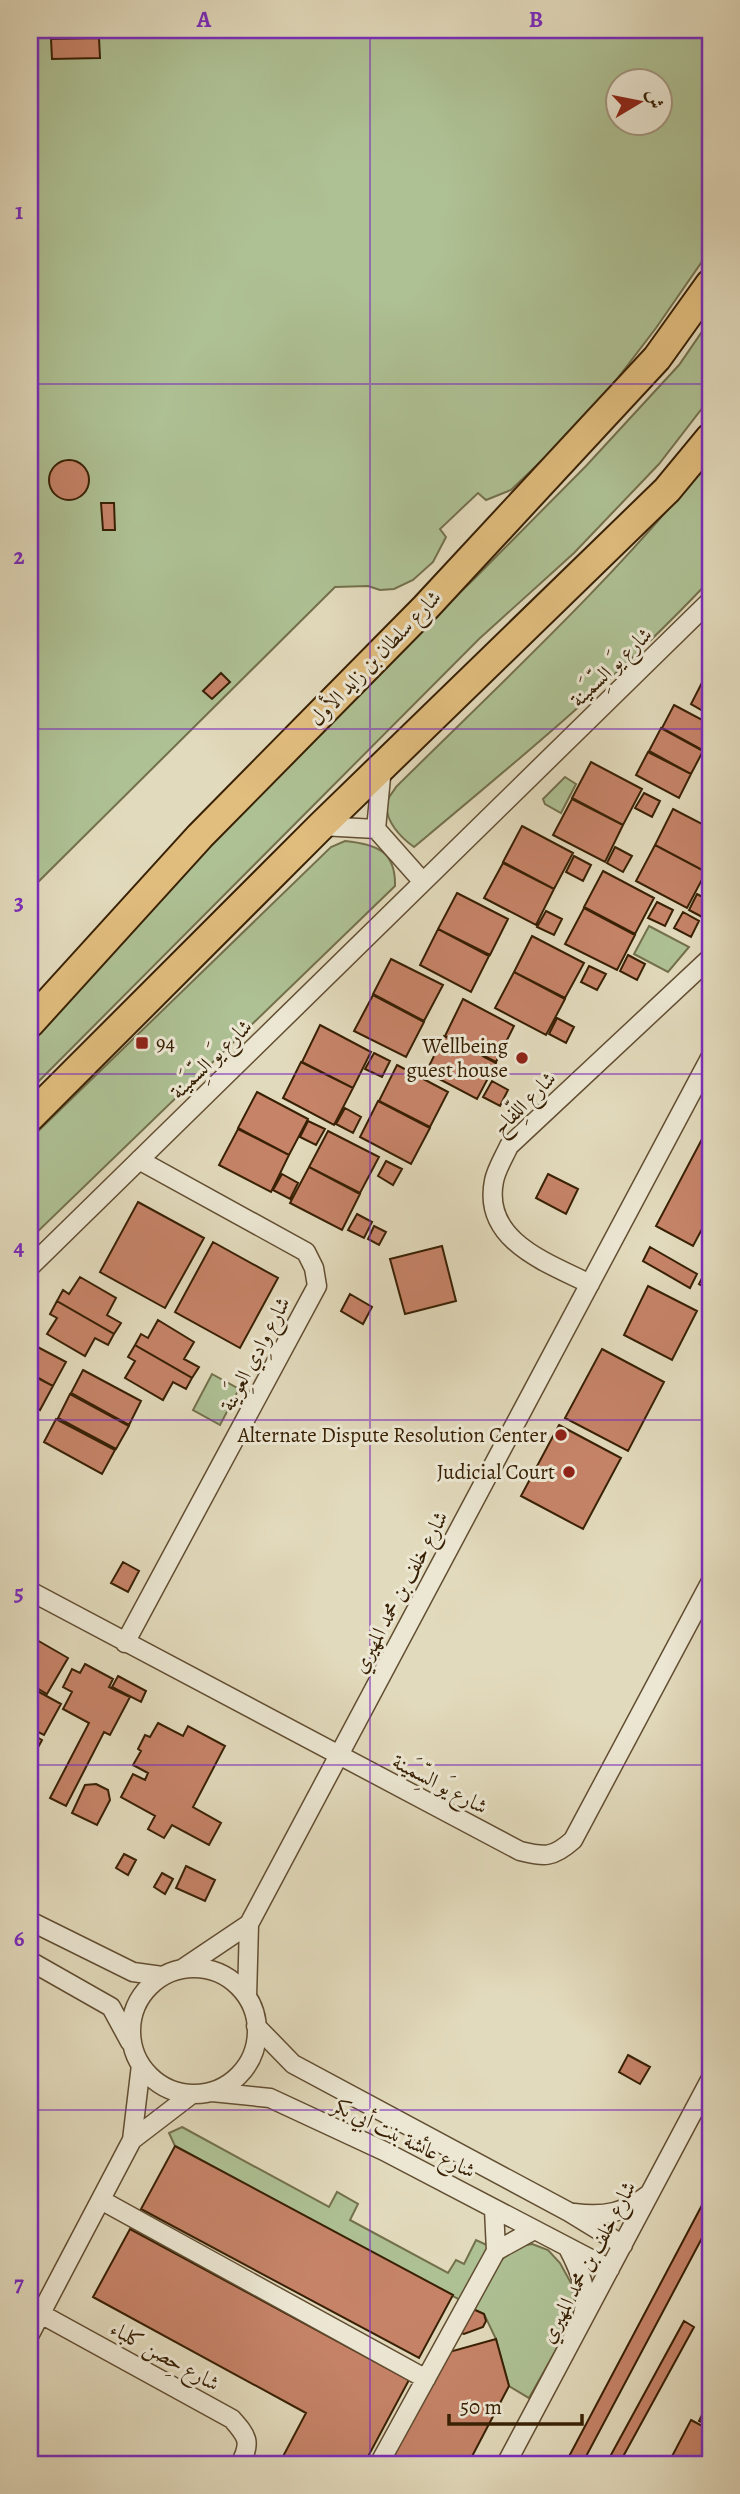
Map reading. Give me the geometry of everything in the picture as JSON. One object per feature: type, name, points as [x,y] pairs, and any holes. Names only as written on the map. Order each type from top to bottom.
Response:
[{"type":"main road","name":"شارع سلطان بن زايد الأول","points":[[30,1023],[200,836],[426,607],[648,368],[710,284]]},
{"type":"main road","points":[[30,1117],[321,826],[667,490],[710,438]]},
{"type":"street","name":"شارع يَو السِّمَينة","points":[[30,1267],[710,601]]},
{"type":"street","points":[[376,829],[382,767]]},
{"type":"street","points":[[321,826],[376,829],[423,882]]},
{"type":"street","name":"شارع اللِّفاح","points":[[590,1284],[510,1240],[497,1220],[494,1181],[509,1146],[710,958]]},
{"type":"street","name":"شارع خلف بن محمد المهيري","points":[[247,1997],[249,1924],[710,1058]]},
{"type":"street","name":"شارع وادِي العِوَينة","points":[[125,1643],[317,1286],[314,1268],[306,1252],[139,1160]]},
{"type":"street","name":"شارع يَو السِّمَينة","points":[[30,1591],[520,1851],[544,1857],[560,1852],[573,1840],[710,1583]]},
{"type":"street","points":[[30,1921],[133,1972],[162,1976]]},
{"type":"street","name":"شارع خلف بن محمد المهيري","points":[[182,1969],[249,1924]]},
{"type":"street","points":[[30,1961],[111,2007],[141,2065],[154,2080],[172,2091],[192,2094],[212,2092],[231,2082],[246,2067],[254,2047],[256,2026],[247,1997],[234,1983],[219,1973],[200,1968],[182,1969],[162,1976],[147,1989],[136,2006],[131,2025],[132,2045]]},
{"type":"street","name":"شارع عائشة بنت أبي بكر","points":[[256,2026],[293,2064],[569,2212],[623,2245]]},
{"type":"street","points":[[30,2334],[35,2311],[101,2200],[132,2140],[141,2065]]},
{"type":"street","name":"شارع خلف بن محمد المهيري","points":[[506,2464],[710,2080]]},
{"type":"street","name":"شارع عائشة بنت أبي بكر","points":[[212,2092],[270,2098],[384,2151],[610,2269]]},
{"type":"street","points":[[132,2140],[192,2094]]},
{"type":"street","name":"شارع عائشة بنت أبي بكر","points":[[569,2212],[595,2216],[617,2213],[635,2205],[652,2192]]},
{"type":"street","points":[[101,2200],[426,2379]]},
{"type":"street","points":[[379,2464],[496,2251],[494,2209]]},
{"type":"street","points":[[496,2251],[534,2230]]},
{"type":"street","points":[[568,2248],[575,2260],[584,2289],[585,2308],[580,2326]]},
{"type":"street","name":"شارع حِصن كلباء","points":[[35,2311],[232,2419],[246,2435],[247,2451],[240,2464]]},
{"type":"green space","points":[[30,30],[710,30],[710,250],[656,328],[591,413],[511,490],[486,500],[478,493],[440,529],[446,537],[433,562],[413,580],[394,589],[380,590],[368,586],[335,587],[30,890]]},
{"type":"green space","points":[[710,320],[710,398],[659,464],[574,553],[479,639],[30,1090],[30,1034],[364,685],[586,466],[679,365]]},
{"type":"green space","points":[[710,459],[710,580],[640,651],[566,718],[414,847],[394,828],[388,815],[387,802],[396,787],[598,586],[637,545]]},
{"type":"green space","points":[[565,777],[576,784],[561,813],[545,804],[543,799]]},
{"type":"green space","points":[[345,841],[375,847],[388,857],[395,886],[30,1239],[30,1139],[331,847]]},
{"type":"green space","points":[[649,926],[689,947],[668,972],[634,954]]},
{"type":"green space","points":[[212,1374],[239,1389],[220,1425],[193,1410]]},
{"type":"green space","points":[[182,2127],[329,2207],[337,2192],[358,2204],[350,2220],[448,2273],[456,2260],[464,2264],[476,2240],[489,2246],[460,2300],[175,2146],[169,2133]]},
{"type":"green space","points":[[532,2244],[548,2250],[560,2263],[571,2283],[575,2304],[573,2320],[529,2398],[509,2386],[496,2339],[484,2314],[473,2309],[489,2277],[502,2259],[520,2247]]},
{"type":"building","points":[[99,38],[100,58],[52,59],[51,39]]},
{"type":"building","points":[[69,460],[83,466],[89,480],[83,494],[69,500],[55,494],[49,480],[55,466]]},
{"type":"building","points":[[101,503],[114,503],[115,530],[103,530]]},
{"type":"building","points":[[710,667],[710,715],[691,704]]},
{"type":"building","points":[[221,673],[230,682],[212,699],[203,691]]},
{"type":"building","points":[[674,705],[710,724],[710,739],[704,751],[662,728]]},
{"type":"building","points":[[661,728],[703,751],[691,774],[649,751]]},
{"type":"building","points":[[648,752],[691,774],[679,798],[636,775]]},
{"type":"building","points":[[591,762],[642,789],[623,825],[572,798]]},
{"type":"building","points":[[644,793],[660,801],[652,817],[635,808]]},
{"type":"building","points":[[572,799],[623,825],[605,862],[553,835]]},
{"type":"building","points":[[673,809],[710,828],[710,863],[706,872],[655,845]]},
{"type":"building","points":[[522,826],[573,853],[554,889],[503,862]]},
{"type":"building","points":[[655,845],[706,872],[687,908],[636,881]]},
{"type":"building","points":[[615,847],[632,856],[623,872],[607,863]]},
{"type":"building","points":[[574,856],[591,865],[583,881],[566,872]]},
{"type":"building","points":[[503,863],[554,889],[536,925],[484,898]]},
{"type":"building","points":[[603,871],[654,898],[635,934],[584,907]]},
{"type":"building","points":[[457,893],[508,919],[490,955],[438,929]]},
{"type":"building","points":[[697,894],[710,901],[706,919],[689,910]]},
{"type":"building","points":[[657,902],[673,910],[665,926],[648,918]]},
{"type":"building","points":[[584,908],[635,935],[617,970],[565,944]]},
{"type":"building","points":[[546,911],[562,919],[554,935],[537,927]]},
{"type":"building","points":[[683,912],[699,921],[691,937],[674,928]]},
{"type":"building","points":[[438,929],[489,956],[471,992],[420,965]]},
{"type":"building","points":[[532,936],[584,963],[565,998],[514,972]]},
{"type":"building","points":[[628,955],[645,964],[637,980],[620,971]]},
{"type":"building","points":[[391,959],[443,985],[424,1021],[373,994]]},
{"type":"building","points":[[589,966],[606,974],[597,990],[581,982]]},
{"type":"building","points":[[514,972],[565,999],[546,1035],[495,1008]]},
{"type":"building","points":[[373,995],[424,1022],[406,1057],[354,1031]]},
{"type":"building","points":[[463,999],[514,1026],[496,1062],[445,1036]]},
{"type":"building","points":[[557,1018],[574,1027],[566,1043],[549,1034]]},
{"type":"building","points":[[320,1025],[371,1052],[353,1088],[302,1062]]},
{"type":"building","points":[[444,1036],[496,1063],[477,1099],[426,1072]]},
{"type":"building","points":[[374,1053],[390,1061],[382,1077],[365,1069]]},
{"type":"building","points":[[301,1062],[353,1088],[334,1125],[283,1098]]},
{"type":"building","points":[[397,1065],[448,1092],[430,1127],[379,1101]]},
{"type":"building","points":[[492,1081],[508,1090],[500,1106],[483,1097]]},
{"type":"building","points":[[257,1092],[308,1119],[289,1155],[238,1128]]},
{"type":"building","points":[[378,1101],[430,1128],[411,1164],[360,1137]]},
{"type":"building","points":[[345,1108],[361,1117],[353,1133],[336,1124]]},
{"type":"building","points":[[308,1121],[325,1129],[316,1145],[300,1137]]},
{"type":"building","points":[[710,1124],[710,1214],[693,1246],[656,1226]]},
{"type":"building","points":[[238,1129],[289,1155],[271,1192],[219,1165]]},
{"type":"building","points":[[328,1131],[379,1157],[360,1193],[309,1167]]},
{"type":"building","points":[[386,1161],[402,1169],[393,1185],[378,1176]]},
{"type":"building","points":[[309,1167],[360,1194],[342,1230],[290,1203]]},
{"type":"building","points":[[282,1174],[298,1183],[290,1199],[273,1190]]},
{"type":"building","points":[[548,1174],[578,1189],[566,1214],[536,1198]]},
{"type":"building","points":[[138,1202],[204,1238],[165,1308],[100,1272]]},
{"type":"building","points":[[357,1214],[372,1222],[364,1238],[348,1230]]},
{"type":"building","points":[[374,1226],[386,1232],[379,1245],[368,1239]]},
{"type":"building","points":[[213,1242],[278,1278],[240,1348],[175,1312]]},
{"type":"building","points":[[442,1246],[456,1301],[405,1314],[390,1259]]},
{"type":"building","points":[[650,1247],[697,1274],[690,1288],[643,1261]]},
{"type":"building","points":[[710,1263],[710,1290],[699,1284]]},
{"type":"building","points":[[80,1277],[116,1298],[107,1315],[121,1323],[114,1334],[57,1301],[63,1290],[69,1294]]},
{"type":"building","points":[[648,1286],[697,1311],[672,1360],[624,1335]]},
{"type":"building","points":[[350,1294],[372,1307],[363,1324],[341,1311]]},
{"type":"building","points":[[57,1301],[114,1334],[108,1345],[95,1338],[85,1356],[47,1334],[57,1318],[50,1314]]},
{"type":"building","points":[[158,1320],[194,1342],[184,1359],[199,1367],[192,1378],[135,1345],[141,1334],[148,1338]]},
{"type":"building","points":[[30,1343],[66,1362],[53,1386],[30,1373]]},
{"type":"building","points":[[135,1345],[192,1378],[186,1389],[173,1382],[163,1400],[125,1378],[135,1361],[128,1357]]},
{"type":"building","points":[[602,1349],[664,1382],[628,1451],[565,1418]]},
{"type":"building","points":[[83,1370],[141,1401],[129,1425],[71,1393]]},
{"type":"building","points":[[30,1374],[53,1386],[40,1410],[30,1404]]},
{"type":"building","points":[[70,1394],[129,1426],[116,1449],[58,1418]]},
{"type":"building","points":[[56,1419],[115,1450],[102,1474],[44,1442]]},
{"type":"building","points":[[559,1425],[621,1458],[583,1529],[521,1496]]},
{"type":"building","points":[[123,1562],[139,1571],[128,1592],[111,1583]]},
{"type":"building","points":[[30,1636],[68,1658],[47,1694],[30,1684]]},
{"type":"building","points":[[85,1664],[113,1679],[109,1687],[130,1697],[110,1735],[104,1732],[66,1806],[50,1798],[89,1723],[63,1709],[72,1692],[63,1687],[72,1669],[80,1673]]},
{"type":"building","points":[[118,1676],[146,1691],[141,1702],[112,1687]]},
{"type":"building","points":[[30,1687],[61,1704],[44,1735],[30,1728]]},
{"type":"building","points":[[158,1723],[183,1736],[188,1726],[225,1746],[193,1807],[221,1823],[209,1845],[172,1825],[164,1838],[148,1829],[155,1816],[121,1797],[133,1774],[145,1780],[148,1773],[133,1765],[141,1751],[138,1749],[145,1735],[150,1737]]},
{"type":"building","points":[[30,1733],[42,1740],[30,1762]]},
{"type":"building","points":[[96,1784],[108,1790],[110,1800],[97,1825],[72,1813],[85,1785]]},
{"type":"building","points":[[124,1854],[136,1860],[128,1875],[116,1868]]},
{"type":"building","points":[[186,1866],[215,1880],[205,1901],[176,1888]]},
{"type":"building","points":[[162,1873],[173,1879],[165,1894],[154,1887]]},
{"type":"building","points":[[628,2055],[650,2067],[640,2084],[619,2072]]},
{"type":"building","points":[[175,2146],[453,2295],[419,2358],[141,2209]]},
{"type":"building","points":[[710,2190],[710,2223],[582,2464],[565,2464]]},
{"type":"building","points":[[130,2229],[409,2380],[364,2464],[279,2464],[306,2413],[93,2297]]},
{"type":"building","points":[[473,2309],[484,2314],[486,2321],[483,2327],[461,2333]]},
{"type":"building","points":[[684,2321],[694,2327],[619,2464],[606,2464]]},
{"type":"building","points":[[496,2339],[509,2386],[468,2464],[389,2464],[449,2352]]},
{"type":"building","points":[[710,2399],[710,2426],[699,2421]]},
{"type":"building","points":[[691,2420],[710,2430],[710,2464],[668,2464]]},
{"type":"place","name":"94","points":[[142,1043]]},
{"type":"place","name":"Wellbeing guest house","points":[[522,1058]]},
{"type":"place","name":"Alternate Dispute Resolution Center","points":[[561,1435]]},
{"type":"place","name":"Judicial Court","points":[[569,1472]]}]
